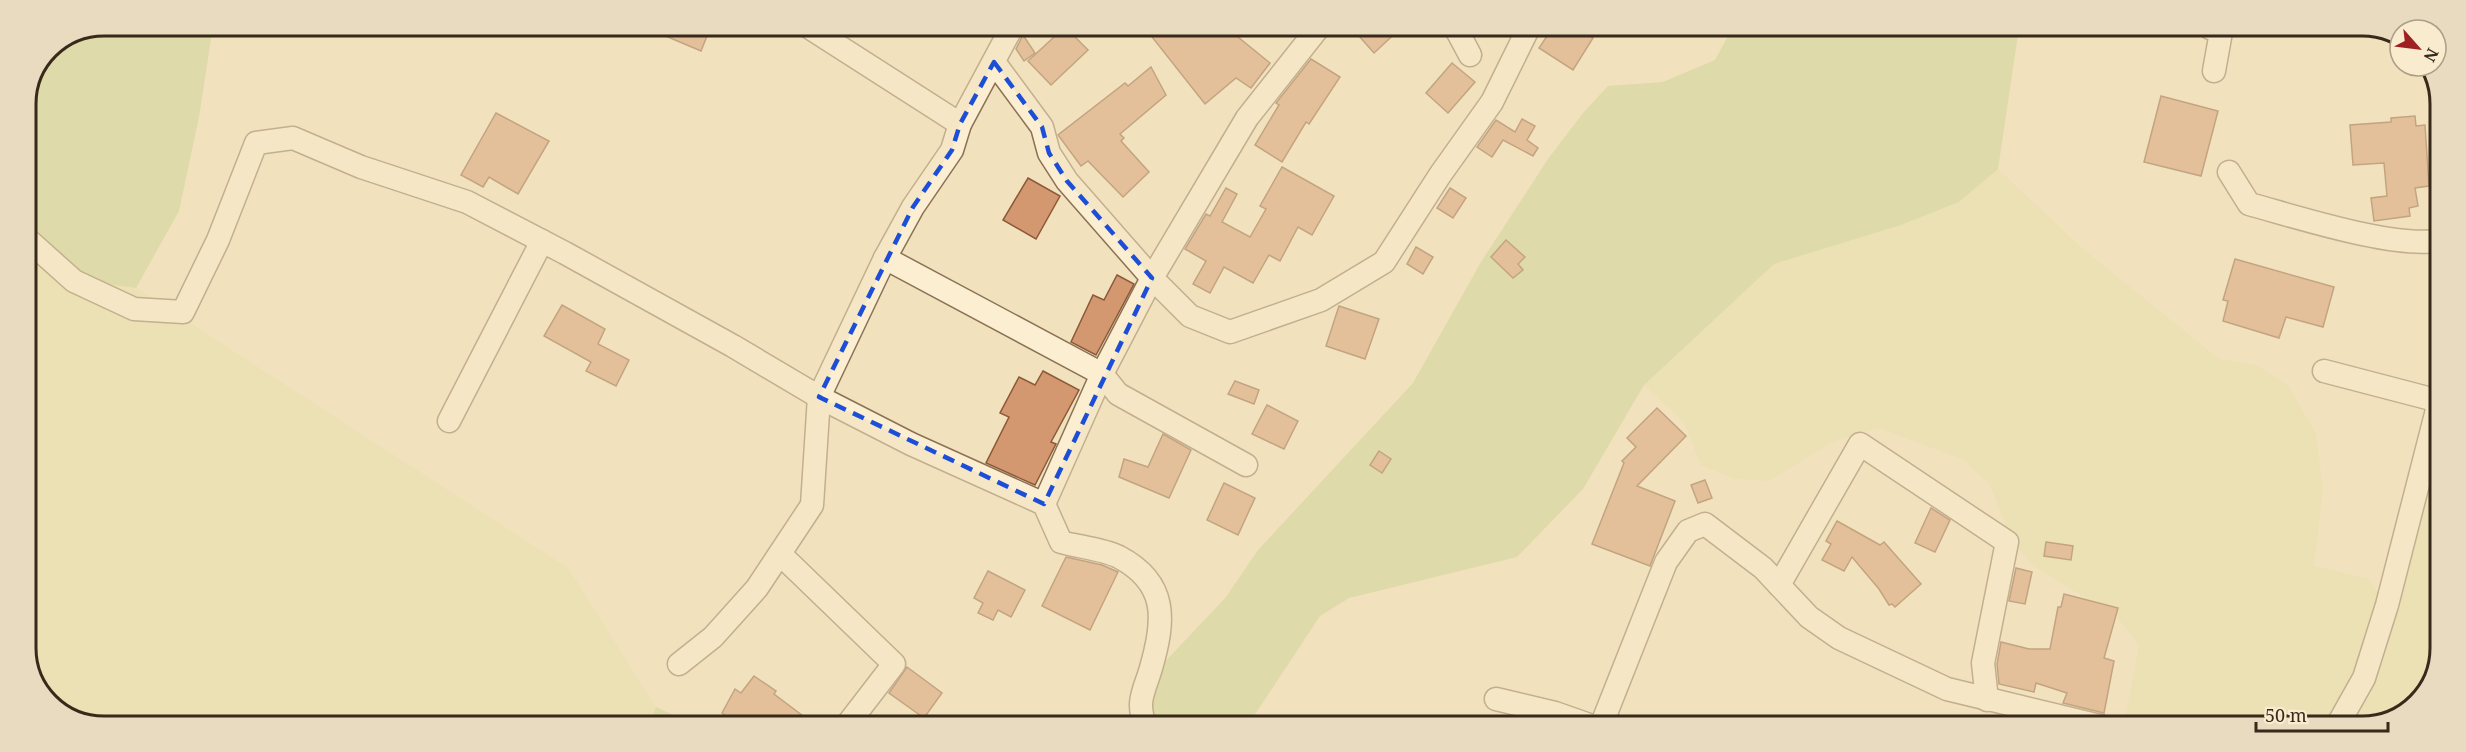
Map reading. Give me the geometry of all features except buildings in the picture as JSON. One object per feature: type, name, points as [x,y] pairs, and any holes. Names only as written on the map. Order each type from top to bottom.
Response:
[{"type":"street","points":[[823,36],[960,124]]},
{"type":"street","points":[[679,664],[713,637],[757,588],[812,505],[819,397],[885,258],[913,207],[952,150],[960,124],[1007,36]]},
{"type":"street","points":[[1044,504],[1102,374],[1152,279],[1247,118],[1312,36]]},
{"type":"street","points":[[1460,36],[1470,55]]},
{"type":"street","points":[[994,62],[1042,127],[1048,153],[1066,181],[1152,279],[1190,316],[1230,332],[1321,300],[1384,262],[1440,175],[1492,102],[1525,36]]},
{"type":"street","points":[[2214,71],[2220,36]]},
{"type":"street","points":[[36,247],[74,281],[134,309],[183,312],[218,240],[255,143],[293,138],[361,167],[467,202],[733,346],[819,397],[911,444],[1044,504],[1061,542],[1118,557],[1152,583],[1161,606],[1154,657],[1139,708],[1142,716]]},
{"type":"street","points":[[2229,172],[2249,204],[2342,229],[2424,244],[2430,242]]},
{"type":"street","points":[[449,421],[542,241]]},
{"type":"street","points":[[885,258],[1102,374],[1118,394],[1246,465]]},
{"type":"street","points":[[2324,371],[2430,399]]},
{"type":"street","points":[[2343,716],[2364,678],[2387,605],[2430,436]]},
{"type":"street","points":[[1779,585],[1860,444],[2007,542],[1983,663],[1987,699]]},
{"type":"street","points":[[1605,716],[1666,562],[1688,531],[1705,524],[1763,568],[1809,617],[1839,639],[1947,689],[2058,716]]},
{"type":"street","points":[[780,554],[894,664],[854,716]]},
{"type":"street","points":[[1496,699],[1566,716]]},
{"type":"highlighted area","points":[[994,62],[1042,127],[1049,153],[1067,181],[1152,278],[1044,504],[819,397],[913,207],[952,150],[960,124]]},
{"type":"shaded area","points":[[1998,169],[2083,249],[2219,359],[2256,365],[2288,385],[2316,434],[2323,489],[2314,566],[2368,579],[2387,604],[2430,437],[2430,648],[2425,674],[2413,693],[2396,707],[2362,716],[2126,716],[2139,645],[2117,617],[2033,566],[2010,537],[1990,485],[1964,460],[1879,428],[1834,441],[1769,481],[1735,479],[1701,465],[1684,422],[1644,385],[1774,264],[1901,225],[1959,202]]},
{"type":"shaded area","points":[[36,250],[39,258],[84,281],[136,288],[568,568],[656,707],[653,716],[104,716],[86,714],[66,705],[45,682],[36,652]]},
{"type":"green space","points":[[211,36],[199,117],[179,211],[136,288],[84,281],[39,258],[36,250],[36,104],[37,91],[47,66],[66,47],[91,37]]},
{"type":"green space","points":[[1728,36],[2018,36],[1998,169],[1959,202],[1901,225],[1774,264],[1644,385],[1583,489],[1517,557],[1349,598],[1320,616],[1254,716],[1135,716],[1160,667],[1226,597],[1258,550],[1413,383],[1481,262],[1548,159],[1583,113],[1608,86],[1663,82],[1715,60]]},
{"type":"green space","points":[[656,707],[676,716],[653,716]]}]
